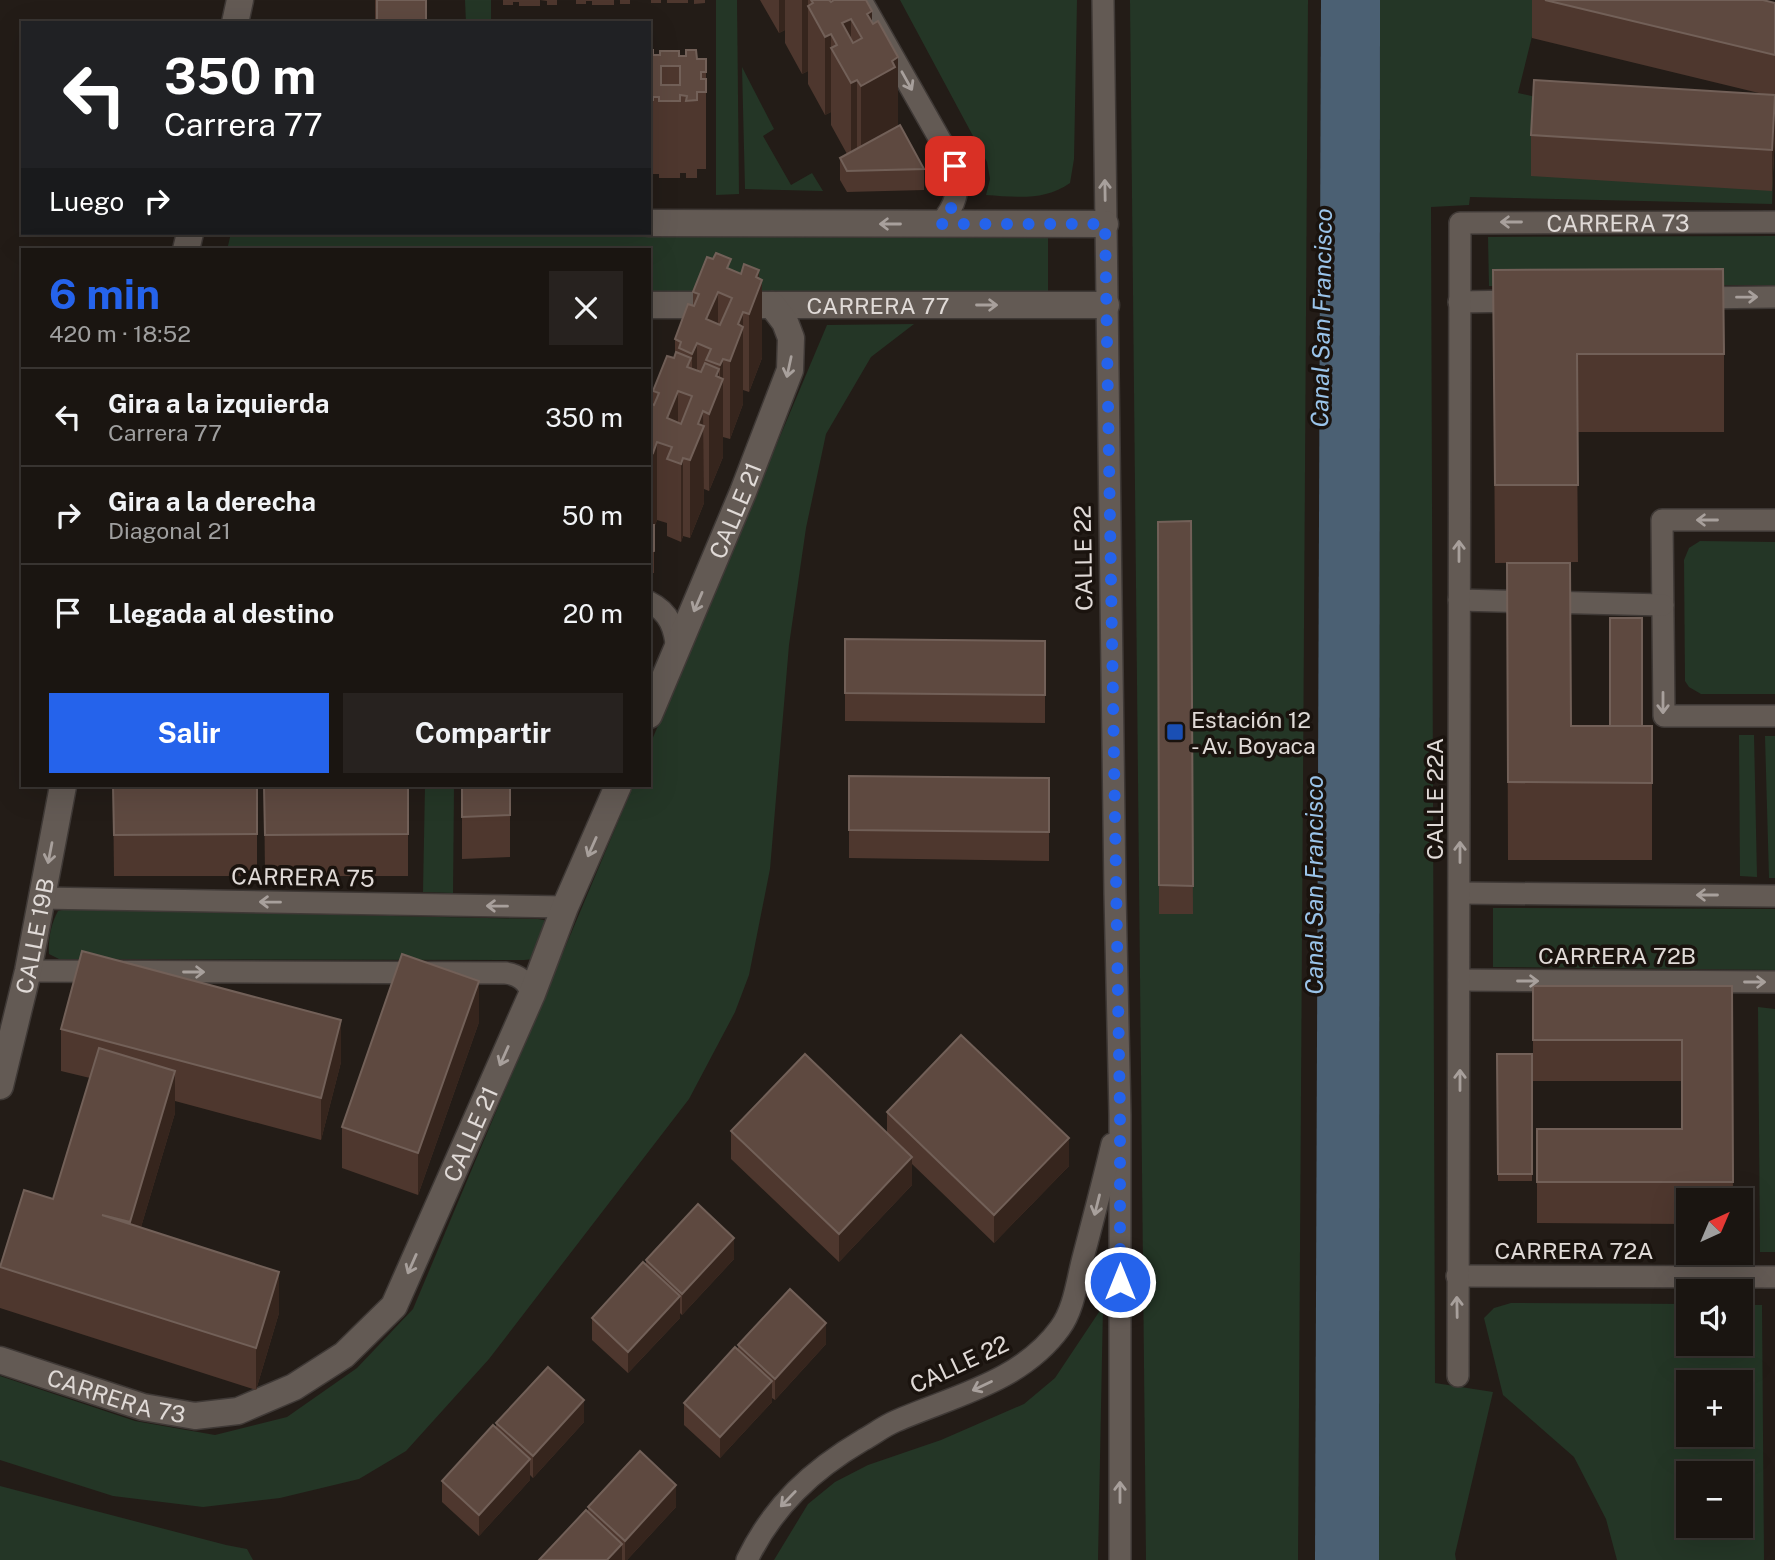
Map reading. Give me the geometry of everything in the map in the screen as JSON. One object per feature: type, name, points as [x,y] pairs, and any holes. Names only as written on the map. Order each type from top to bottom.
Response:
[{"type":"street","points":[[235,21],[240,0]]},
{"type":"street","points":[[861,0],[955,166],[959,186],[956,198],[940,224]]},
{"type":"street","name":"CALLE 22","points":[[1102,0],[1120,1115],[1120,1560]]},
{"type":"street","name":"CARRERA 73","points":[[1460,223],[1775,222]]},
{"type":"street","points":[[651,223],[1105,224]]},
{"type":"street","name":"CALLE 22A","points":[[1458,1376],[1460,223]]},
{"type":"street","points":[[1678,298],[1775,297]]},
{"type":"street","points":[[1459,302],[1541,301]]},
{"type":"street","name":"CARRERA 77","points":[[651,305],[1106,305]]},
{"type":"street","name":"CALLE 21","points":[[651,710],[743,492],[790,370],[792,338],[785,322],[772,305]]},
{"type":"street","points":[[1775,520],[1662,520],[1664,716],[1775,716]]},
{"type":"street","points":[[1459,600],[1663,605]]},
{"type":"street","points":[[651,603],[667,616],[676,632],[677,651]]},
{"type":"street","name":"CALLE 19B","points":[[0,1086],[28,971],[63,787]]},
{"type":"street","name":"CALLE 21","points":[[238,1412],[294,1387],[344,1355],[394,1306],[532,994],[565,907],[618,787]]},
{"type":"street","points":[[1460,893],[1775,896]]},
{"type":"street","name":"CARRERA 75","points":[[40,898],[565,907]]},
{"type":"street","points":[[28,971],[506,973],[523,979],[532,994]]},
{"type":"street","name":"CARRERA 72B","points":[[1460,980],[1775,982]]},
{"type":"street","name":"CALLE 22","points":[[747,1560],[759,1535],[784,1502],[830,1460],[894,1422],[956,1399],[1003,1377],[1043,1350],[1062,1325],[1073,1299],[1120,1115]]},
{"type":"street","name":"CARRERA 72A","points":[[1457,1276],[1775,1278]]},
{"type":"street","name":"CARRERA 73","points":[[0,1360],[143,1407],[195,1416],[238,1412]]},
{"type":"green space","points":[[465,0],[491,0],[491,21],[466,21]]},
{"type":"green space","points":[[716,0],[737,0],[739,194],[716,195]]},
{"type":"green space","points":[[900,0],[1077,0],[1074,159],[1070,183],[1051,193],[1040,195],[986,195],[990,179],[987,162]]},
{"type":"green space","points":[[1130,0],[1308,0],[1298,1560],[1146,1560]]},
{"type":"green space","points":[[1380,0],[1541,0],[1518,93],[1628,118],[1712,109],[1775,125],[1772,204],[1470,197],[1469,205],[1431,207],[1435,1383],[1493,1392],[1455,1554],[1456,1560],[1379,1560]]},
{"type":"green space","points":[[742,67],[774,129],[763,136],[791,185],[812,173],[823,191],[745,189]]},
{"type":"green space","points":[[231,235],[1048,236],[1048,296],[651,294],[651,248],[227,248]]},
{"type":"green space","points":[[1775,236],[1775,285],[1489,286],[1488,237]]},
{"type":"green space","points":[[914,324],[871,357],[826,434],[806,528],[789,645],[770,869],[749,975],[735,1012],[689,1099],[489,1359],[406,1451],[359,1479],[280,1498],[203,1507],[113,1496],[0,1460],[0,1376],[135,1421],[215,1435],[287,1417],[357,1368],[413,1309],[633,787],[651,787],[651,742],[827,325]]},
{"type":"green space","points":[[1700,541],[1775,542],[1775,694],[1701,694],[1689,687],[1685,681],[1684,560],[1689,548]]},
{"type":"green space","points":[[1739,735],[1754,735],[1757,877],[1740,876]]},
{"type":"green space","points":[[1765,736],[1775,736],[1775,878],[1769,878]]},
{"type":"green space","points":[[425,787],[454,787],[453,893],[423,892]]},
{"type":"green space","points":[[1493,908],[1775,909],[1775,970],[1493,967]]},
{"type":"green space","points":[[67,909],[538,919],[544,920],[545,926],[534,959],[524,960],[59,959],[49,954],[50,937],[58,911]]},
{"type":"green space","points":[[1758,1007],[1775,1009],[1775,1252],[1760,1252]]},
{"type":"green space","points":[[1511,1303],[1676,1304],[1676,1356],[1753,1356],[1753,1305],[1762,1305],[1764,1560],[1617,1560],[1606,1519],[1574,1457],[1503,1395],[1484,1318],[1494,1308]]},
{"type":"green space","points":[[1103,1306],[1098,1560],[774,1560],[808,1504],[835,1482],[868,1465],[941,1440],[1024,1404],[1055,1378]]},
{"type":"green space","points":[[0,1486],[247,1549],[253,1560],[0,1560]]},
{"type":"water","name":"Canal San Francisco","points":[[1321,0],[1380,0],[1379,1560],[1315,1560]]},
{"type":"building","points":[[377,0],[426,0],[426,21],[377,21]]},
{"type":"building","points":[[811,0],[866,0],[872,11],[867,14],[873,24],[878,21],[898,57],[892,61],[895,67],[861,86],[857,80],[851,83],[831,48],[837,45],[831,34],[825,37],[808,6],[813,3]],"holes":[[[851,19],[862,38],[853,43],[842,23]]]},
{"type":"building","points":[[1545,0],[1763,0],[1775,3],[1775,55]]},
{"type":"building","points":[[651,50],[653,55],[660,55],[660,51],[679,51],[679,56],[686,56],[686,50],[696,50],[697,59],[706,59],[706,72],[701,72],[701,79],[706,79],[706,92],[697,92],[697,100],[686,101],[687,96],[680,95],[680,101],[659,101],[659,97],[653,97],[653,100]],"holes":[[[661,66],[680,66],[680,85],[661,85]]]},
{"type":"building","points":[[1534,80],[1775,95],[1772,150],[1531,135]]},
{"type":"building","points":[[900,125],[924,169],[847,171],[840,158]]},
{"type":"building","points":[[716,253],[731,259],[727,268],[741,274],[744,264],[759,270],[756,277],[762,280],[749,314],[743,312],[738,324],[743,327],[730,361],[723,359],[720,365],[706,360],[711,349],[697,343],[692,354],[679,348],[681,342],[675,339],[688,304],[694,306],[699,294],[693,292],[707,257],[713,259]],"holes":[[[718,292],[732,298],[720,325],[706,319]]]},
{"type":"building","points":[[1723,269],[1724,354],[1577,354],[1578,485],[1495,485],[1493,270]]},
{"type":"building","points":[[676,352],[691,358],[687,367],[701,372],[705,363],[719,369],[716,376],[723,379],[709,414],[703,411],[698,424],[704,426],[690,460],[683,458],[681,464],[667,459],[672,447],[657,442],[653,453],[651,452],[651,404],[654,405],[659,393],[653,391],[667,356],[674,358]],"holes":[[[678,391],[692,396],[681,424],[667,418]]]},
{"type":"building","name":"Estación 12 - Av. Boyaca","points":[[1191,521],[1193,886],[1159,885],[1158,522]]},
{"type":"building","points":[[651,525],[654,525],[654,551],[651,552]]},
{"type":"building","points":[[1507,563],[1570,563],[1571,726],[1652,726],[1652,783],[1508,782]]},
{"type":"building","points":[[1610,618],[1642,618],[1642,726],[1610,726]]},
{"type":"building","points":[[845,639],[1045,641],[1045,695],[845,693]]},
{"type":"building","points":[[849,776],[1049,778],[1049,832],[849,830]]},
{"type":"building","points":[[113,787],[257,787],[257,834],[114,835]]},
{"type":"building","points":[[264,787],[408,787],[408,834],[265,835]]},
{"type":"building","points":[[462,787],[510,787],[510,815],[462,817]]},
{"type":"building","points":[[82,951],[341,1020],[321,1098],[61,1029]]},
{"type":"building","points":[[402,954],[479,981],[418,1153],[342,1127]]},
{"type":"building","points":[[1533,986],[1732,986],[1733,1182],[1537,1182],[1537,1129],[1682,1129],[1682,1040],[1533,1040]]},
{"type":"building","points":[[961,1035],[1069,1138],[994,1215],[887,1112]]},
{"type":"building","points":[[99,1048],[175,1071],[130,1222],[102,1215],[279,1272],[256,1348],[0,1267],[24,1190],[53,1199]]},
{"type":"building","points":[[805,1054],[912,1157],[839,1234],[731,1131]]},
{"type":"building","points":[[1497,1054],[1532,1054],[1532,1174],[1498,1174]]},
{"type":"building","points":[[698,1204],[734,1238],[682,1294],[646,1260]]},
{"type":"building","points":[[643,1262],[680,1296],[628,1352],[592,1318]]},
{"type":"building","points":[[790,1289],[826,1323],[775,1379],[738,1345]]},
{"type":"building","points":[[735,1347],[772,1381],[720,1437],[684,1403]]},
{"type":"building","points":[[548,1367],[584,1400],[533,1456],[496,1423]]},
{"type":"building","points":[[493,1425],[530,1459],[479,1515],[442,1481]]},
{"type":"building","points":[[640,1451],[676,1485],[625,1541],[588,1507]]},
{"type":"building","points":[[586,1510],[622,1544],[607,1560],[539,1560]]},
{"type":"place","name":"Estación 12 - Av. Boyaca","points":[[1175,732]]},
{"type":"route","points":[[955,166],[959,186],[956,198],[940,224],[1105,224],[1120,1115],[1120,1282]]}]
